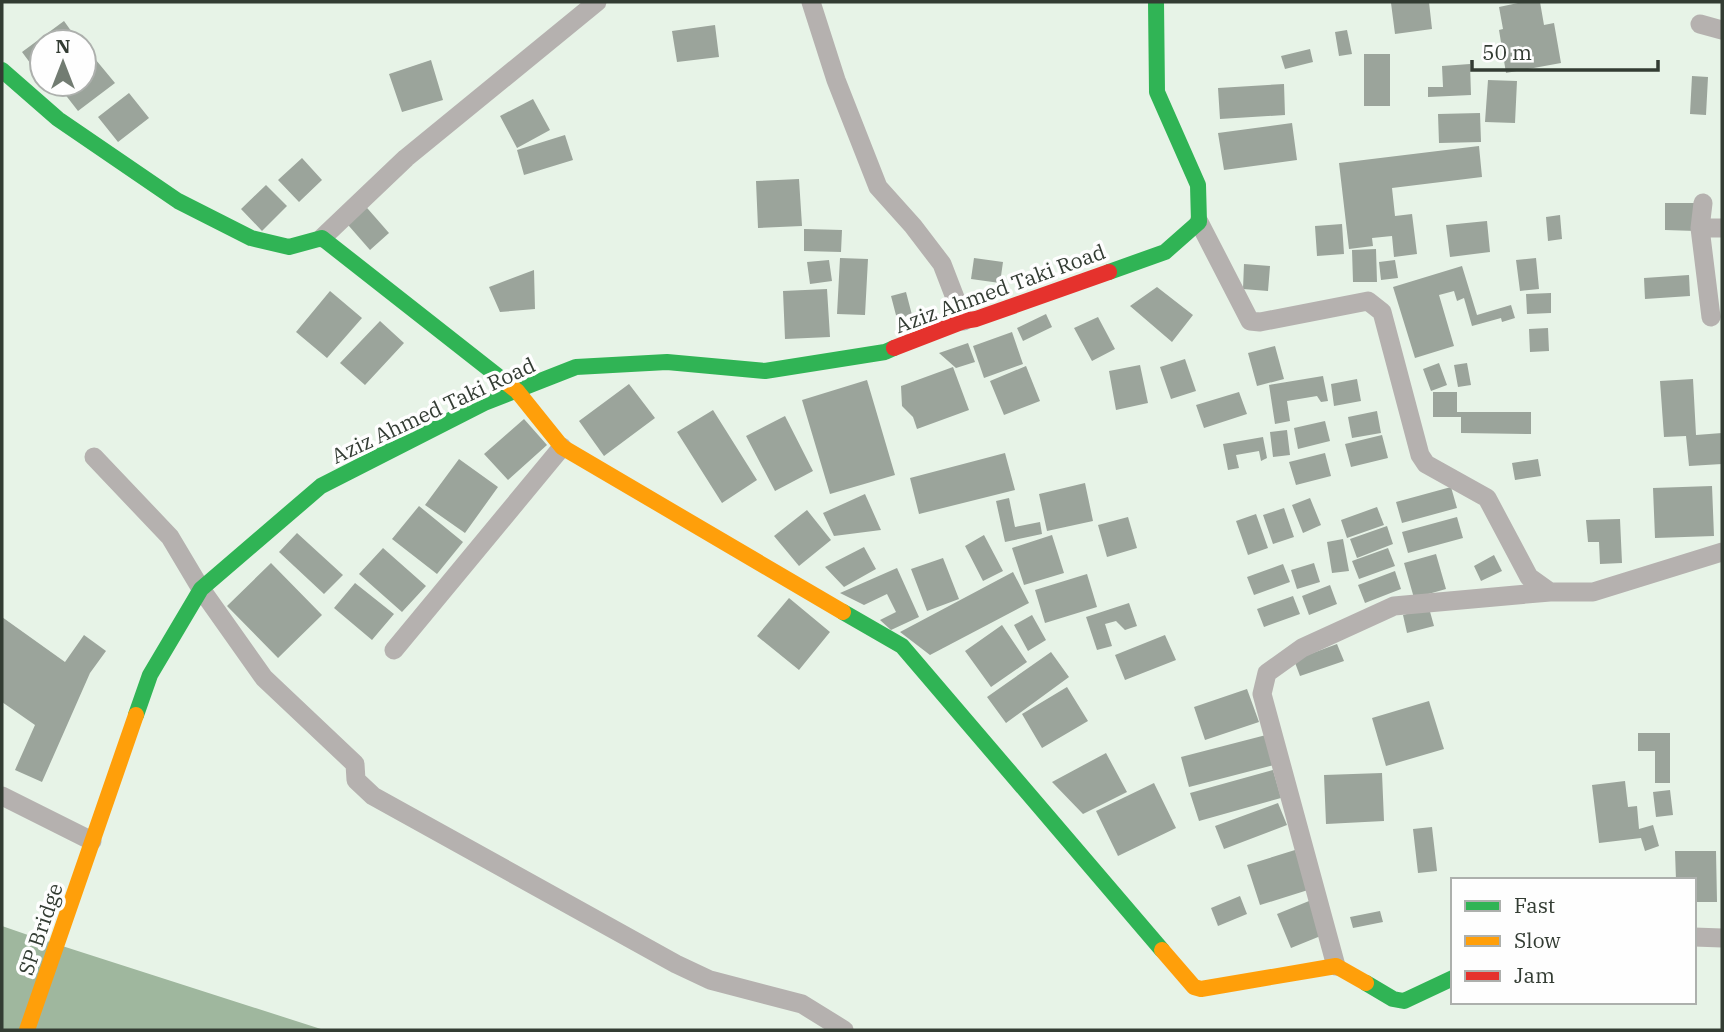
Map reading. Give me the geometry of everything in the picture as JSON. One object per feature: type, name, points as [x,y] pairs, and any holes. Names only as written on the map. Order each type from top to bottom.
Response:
[{"type":"street","points":[[2,70],[58,119],[178,201],[251,238],[289,247],[323,238],[406,158],[597,2]]},
{"type":"street","points":[[811,2],[835,80],[878,187],[942,264],[964,321]]},
{"type":"street","points":[[1156,2],[1157,92],[1198,185],[1199,222],[1250,321],[1260,322],[1368,301],[1381,312],[1420,455],[1426,464],[1487,498],[1529,577],[1550,592]]},
{"type":"street","points":[[1700,24],[1722,30]]},
{"type":"street","points":[[1703,203],[1700,228],[1711,317]]},
{"type":"street","name":"Aziz Ahmed Taki Road","points":[[92,841],[150,675],[201,589],[321,486],[484,403],[576,367],[667,362],[765,371],[885,352],[964,321],[1165,252],[1199,222]]},
{"type":"street","points":[[1700,228],[1722,228]]},
{"type":"street","points":[[323,238],[517,391],[562,447],[902,646],[1194,987],[1201,989],[1336,966],[1393,999],[1404,1001],[1451,979]]},
{"type":"street","points":[[394,650],[562,447]]},
{"type":"street","points":[[94,457],[170,537],[201,589],[264,678],[355,764],[356,780],[373,796],[676,964],[710,980],[802,1004],[844,1030]]},
{"type":"street","points":[[1336,966],[1262,694],[1267,673],[1302,648],[1394,606],[1550,592],[1593,592],[1722,552]]},
{"type":"street","points":[[2,796],[92,841]]},
{"type":"street","name":"SP Bridge","points":[[27,1030],[92,841]]},
{"type":"street","points":[[1696,937],[1722,938]]},
{"type":"shaded area","points":[[2,926],[28,935],[324,1030],[2,1030]]},
{"type":"building","points":[[1429,2],[1432,29],[1395,34],[1391,3]]},
{"type":"building","points":[[1518,2],[1540,2],[1544,25],[1554,23],[1561,63],[1506,73],[1499,30],[1503,29],[1499,7]]},
{"type":"building","points":[[64,21],[69,28],[55,28]]},
{"type":"building","points":[[715,25],[719,57],[677,62],[672,31]]},
{"type":"building","points":[[1347,30],[1352,54],[1339,56],[1335,32]]},
{"type":"building","points":[[28,48],[28,60],[22,52]]},
{"type":"building","points":[[1310,49],[1313,62],[1285,69],[1281,56]]},
{"type":"building","points":[[1364,54],[1390,54],[1390,106],[1364,106]]},
{"type":"building","points":[[431,60],[443,100],[402,112],[389,74]]},
{"type":"building","points":[[98,62],[115,83],[98,96]]},
{"type":"building","points":[[1470,64],[1471,95],[1428,97],[1428,87],[1443,87],[1442,66]]},
{"type":"building","points":[[1692,76],[1708,77],[1706,115],[1690,114]]},
{"type":"building","points":[[1488,80],[1517,81],[1515,123],[1485,122]]},
{"type":"building","points":[[1284,84],[1285,115],[1220,119],[1218,88]]},
{"type":"building","points":[[129,93],[149,118],[118,142],[98,117]]},
{"type":"building","points":[[68,98],[95,98],[78,111]]},
{"type":"building","points":[[533,99],[550,130],[517,148],[500,116]]},
{"type":"building","points":[[1480,113],[1481,142],[1439,143],[1438,114]]},
{"type":"building","points":[[1292,123],[1297,160],[1224,170],[1218,133]]},
{"type":"building","points":[[565,135],[573,160],[524,175],[517,150]]},
{"type":"building","points":[[1479,146],[1482,177],[1392,188],[1395,216],[1412,214],[1417,254],[1394,257],[1392,236],[1372,238],[1373,246],[1349,249],[1339,163]]},
{"type":"building","points":[[302,158],[322,180],[299,202],[278,180]]},
{"type":"building","points":[[799,179],[802,226],[758,228],[756,181]]},
{"type":"building","points":[[266,185],[287,206],[262,231],[241,209]]},
{"type":"building","points":[[361,201],[389,233],[370,250],[342,218]]},
{"type":"building","points":[[1665,203],[1696,203],[1696,231],[1665,230]]},
{"type":"building","points":[[1560,215],[1562,239],[1548,241],[1546,217]]},
{"type":"building","points":[[1487,221],[1490,252],[1450,257],[1446,225]]},
{"type":"building","points":[[1342,224],[1344,254],[1317,256],[1315,226]]},
{"type":"building","points":[[804,229],[842,230],[841,252],[804,251]]},
{"type":"building","points":[[1376,249],[1377,282],[1353,282],[1352,250]]},
{"type":"building","points":[[840,258],[868,259],[865,315],[837,314]]},
{"type":"building","points":[[974,258],[1003,262],[1000,283],[971,279]]},
{"type":"building","points":[[1536,258],[1539,289],[1520,291],[1516,260]]},
{"type":"building","points":[[829,260],[832,281],[810,284],[807,262]]},
{"type":"building","points":[[1395,260],[1398,278],[1381,280],[1379,262]]},
{"type":"building","points":[[1244,264],[1270,266],[1268,291],[1243,289]]},
{"type":"building","points":[[1462,266],[1477,315],[1511,305],[1515,318],[1502,322],[1501,318],[1472,326],[1464,298],[1457,301],[1454,291],[1439,295],[1454,346],[1415,358],[1393,287]]},
{"type":"building","points":[[534,270],[535,309],[500,312],[489,287]]},
{"type":"building","points":[[1689,275],[1690,296],[1645,299],[1644,278]]},
{"type":"building","points":[[1157,287],[1193,315],[1172,342],[1130,306]]},
{"type":"building","points":[[827,289],[830,337],[785,339],[783,291]]},
{"type":"building","points":[[330,291],[362,318],[327,358],[296,332]]},
{"type":"building","points":[[906,292],[912,315],[897,319],[891,296]]},
{"type":"building","points":[[1551,293],[1551,313],[1527,314],[1526,294]]},
{"type":"building","points":[[1046,314],[1052,327],[1023,341],[1017,328]]},
{"type":"building","points":[[1098,317],[1115,349],[1092,361],[1074,328]]},
{"type":"building","points":[[380,321],[404,343],[365,385],[340,363]]},
{"type":"building","points":[[1548,328],[1549,351],[1530,352],[1529,329]]},
{"type":"building","points":[[1012,332],[1023,364],[984,378],[973,346]]},
{"type":"building","points":[[968,343],[975,362],[956,368],[939,353]]},
{"type":"building","points":[[1275,346],[1284,379],[1257,386],[1248,353]]},
{"type":"building","points":[[1185,359],[1196,391],[1171,399],[1160,367]]},
{"type":"building","points":[[1439,363],[1447,385],[1431,391],[1423,369]]},
{"type":"building","points":[[1467,363],[1471,385],[1458,387],[1454,365]]},
{"type":"building","points":[[1140,365],[1148,403],[1116,410],[1109,371]]},
{"type":"building","points":[[1026,366],[1040,401],[1004,415],[990,381]]},
{"type":"building","points":[[953,367],[969,410],[917,429],[913,417],[902,406],[901,386]]},
{"type":"building","points":[[1323,376],[1328,401],[1321,402],[1317,396],[1287,401],[1290,421],[1275,424],[1269,385]]},
{"type":"building","points":[[1357,379],[1361,401],[1334,406],[1331,384]]},
{"type":"building","points":[[1693,379],[1696,435],[1722,433],[1722,464],[1689,466],[1686,436],[1664,437],[1660,381]]},
{"type":"building","points":[[867,380],[895,475],[830,494],[802,400]]},
{"type":"building","points":[[629,384],[655,418],[604,456],[579,421]]},
{"type":"building","points":[[1239,392],[1247,414],[1204,428],[1196,405]]},
{"type":"building","points":[[1433,392],[1457,392],[1457,412],[1531,412],[1531,434],[1461,433],[1461,417],[1433,417]]},
{"type":"building","points":[[713,410],[757,480],[722,503],[677,432]]},
{"type":"building","points":[[1377,411],[1381,433],[1352,438],[1348,417]]},
{"type":"building","points":[[785,416],[813,471],[775,491],[746,436]]},
{"type":"building","points":[[524,419],[547,445],[508,480],[484,454]]},
{"type":"building","points":[[1325,421],[1330,441],[1298,449],[1294,428]]},
{"type":"building","points":[[1287,430],[1290,455],[1273,457],[1270,432]]},
{"type":"building","points":[[1382,435],[1388,458],[1351,467],[1345,444]]},
{"type":"building","points":[[1263,437],[1267,458],[1261,461],[1259,451],[1236,455],[1239,468],[1228,470],[1223,444]]},
{"type":"building","points":[[1005,453],[1015,490],[919,514],[910,478]]},
{"type":"building","points":[[1325,453],[1331,476],[1296,485],[1289,462]]},
{"type":"building","points":[[459,459],[498,487],[465,533],[425,505]]},
{"type":"building","points":[[1538,459],[1541,476],[1515,480],[1512,463]]},
{"type":"building","points":[[1085,483],[1093,521],[1047,531],[1039,494]]},
{"type":"building","points":[[1712,486],[1714,536],[1655,538],[1653,488]]},
{"type":"building","points":[[1451,487],[1457,508],[1402,523],[1396,502]]},
{"type":"building","points":[[865,494],[881,530],[834,536],[823,513]]},
{"type":"building","points":[[1009,498],[1015,527],[1040,522],[1042,534],[1005,542],[996,501]]},
{"type":"building","points":[[1310,498],[1321,525],[1303,533],[1292,505]]},
{"type":"building","points":[[419,506],[463,542],[437,574],[392,539]]},
{"type":"building","points":[[1377,507],[1384,525],[1347,538],[1341,520]]},
{"type":"building","points":[[1284,508],[1294,537],[1273,544],[1263,515]]},
{"type":"building","points":[[807,510],[831,540],[799,566],[774,536]]},
{"type":"building","points":[[1256,514],[1268,548],[1248,555],[1236,521]]},
{"type":"building","points":[[1128,517],[1137,548],[1107,557],[1098,525]]},
{"type":"building","points":[[1457,517],[1463,538],[1408,553],[1402,532]]},
{"type":"building","points":[[1620,519],[1622,563],[1600,564],[1599,542],[1588,542],[1586,520]]},
{"type":"building","points":[[1387,526],[1393,544],[1357,558],[1350,539]]},
{"type":"building","points":[[297,533],[343,575],[324,594],[279,552]]},
{"type":"building","points":[[984,535],[1003,571],[983,581],[965,546]]},
{"type":"building","points":[[1052,535],[1064,573],[1024,585],[1012,548]]},
{"type":"building","points":[[1343,539],[1349,571],[1332,573],[1327,542]]},
{"type":"building","points":[[864,547],[876,569],[844,587],[825,567]]},
{"type":"building","points":[[383,548],[426,586],[402,612],[359,574]]},
{"type":"building","points":[[1388,548],[1395,566],[1359,579],[1352,561]]},
{"type":"building","points":[[1436,554],[1446,589],[1414,598],[1404,563]]},
{"type":"building","points":[[1494,555],[1502,571],[1481,581],[1474,566]]},
{"type":"building","points":[[943,558],[959,599],[927,611],[911,569]]},
{"type":"building","points":[[271,563],[322,615],[278,658],[227,606]]},
{"type":"building","points":[[1314,563],[1320,582],[1297,589],[1291,570]]},
{"type":"building","points":[[1283,564],[1290,582],[1254,595],[1247,577]]},
{"type":"building","points":[[897,568],[919,617],[891,630],[880,620],[896,612],[887,594],[864,605],[840,593]]},
{"type":"building","points":[[1395,571],[1401,589],[1365,603],[1358,585]]},
{"type":"building","points":[[1013,572],[1029,603],[930,655],[900,632]]},
{"type":"building","points":[[1087,574],[1097,607],[1045,623],[1035,590]]},
{"type":"building","points":[[355,583],[394,614],[372,640],[334,608]]},
{"type":"building","points":[[1330,585],[1337,604],[1309,615],[1302,596]]},
{"type":"building","points":[[1293,596],[1300,614],[1264,627],[1257,609]]},
{"type":"building","points":[[789,598],[830,632],[799,670],[757,636]]},
{"type":"building","points":[[1129,603],[1137,626],[1125,630],[1116,621],[1105,624],[1112,646],[1097,650],[1086,617]]},
{"type":"building","points":[[1429,608],[1434,626],[1407,633],[1403,615]]},
{"type":"building","points":[[1032,615],[1046,640],[1028,651],[1014,625]]},
{"type":"building","points":[[2,617],[65,662],[84,635],[106,651],[90,673],[42,782],[15,770],[35,725],[2,702]]},
{"type":"building","points":[[1002,625],[1027,662],[991,687],[965,651]]},
{"type":"building","points":[[1165,635],[1176,660],[1125,680],[1115,655]]},
{"type":"building","points":[[1337,644],[1344,661],[1300,676],[1294,660]]},
{"type":"building","points":[[1051,652],[1069,677],[1006,723],[987,697]]},
{"type":"building","points":[[1067,687],[1088,721],[1042,748],[1022,714]]},
{"type":"building","points":[[1247,689],[1259,722],[1205,740],[1194,707]]},
{"type":"building","points":[[1429,701],[1444,749],[1386,766],[1372,718]]},
{"type":"building","points":[[1638,733],[1670,733],[1670,783],[1655,783],[1655,751],[1638,751]]},
{"type":"building","points":[[1266,735],[1274,765],[1189,787],[1181,757]]},
{"type":"building","points":[[1106,753],[1127,792],[1083,814],[1052,782]]},
{"type":"building","points":[[1273,770],[1281,798],[1199,821],[1190,793]]},
{"type":"building","points":[[1382,773],[1384,821],[1326,824],[1324,775]]},
{"type":"building","points":[[1625,781],[1628,807],[1637,806],[1639,829],[1653,825],[1659,846],[1645,851],[1641,838],[1599,843],[1592,785]]},
{"type":"building","points":[[1154,783],[1176,828],[1118,856],[1096,811]]},
{"type":"building","points":[[1670,790],[1673,815],[1656,817],[1653,792]]},
{"type":"building","points":[[1278,803],[1287,825],[1224,849],[1215,826]]},
{"type":"building","points":[[1432,827],[1437,871],[1418,873],[1413,829]]},
{"type":"building","points":[[1295,850],[1308,890],[1260,905],[1247,865]]},
{"type":"building","points":[[1675,851],[1716,851],[1717,902],[1696,902],[1696,878],[1676,878]]},
{"type":"building","points":[[1240,896],[1247,914],[1218,926],[1211,908]]},
{"type":"building","points":[[1309,901],[1323,935],[1291,948],[1277,914]]},
{"type":"building","points":[[1380,911],[1383,922],[1353,928],[1350,917]]},
{"type":"traffic: fast","points":[[1109,272],[1165,252],[1199,222],[1198,185],[1157,92],[1156,2]]},
{"type":"traffic: fast","points":[[2,70],[58,119],[178,201],[251,238],[289,247],[322,238],[508,384]]},
{"type":"traffic: fast","points":[[136,715],[150,675],[201,589],[321,486],[484,403],[576,367],[667,362],[765,371],[885,352],[894,348]]},
{"type":"traffic: fast","points":[[843,612],[902,646],[1162,950]]},
{"type":"traffic: fast","points":[[1366,983],[1393,999],[1404,1001],[1451,979]]},
{"type":"traffic: slow","points":[[508,384],[517,391],[562,447],[843,612]]},
{"type":"traffic: slow","points":[[27,1030],[136,715]]},
{"type":"traffic: slow","points":[[1162,950],[1194,987],[1201,989],[1336,966],[1366,983]]},
{"type":"traffic: jam","points":[[894,348],[964,321],[1109,272]]}]
